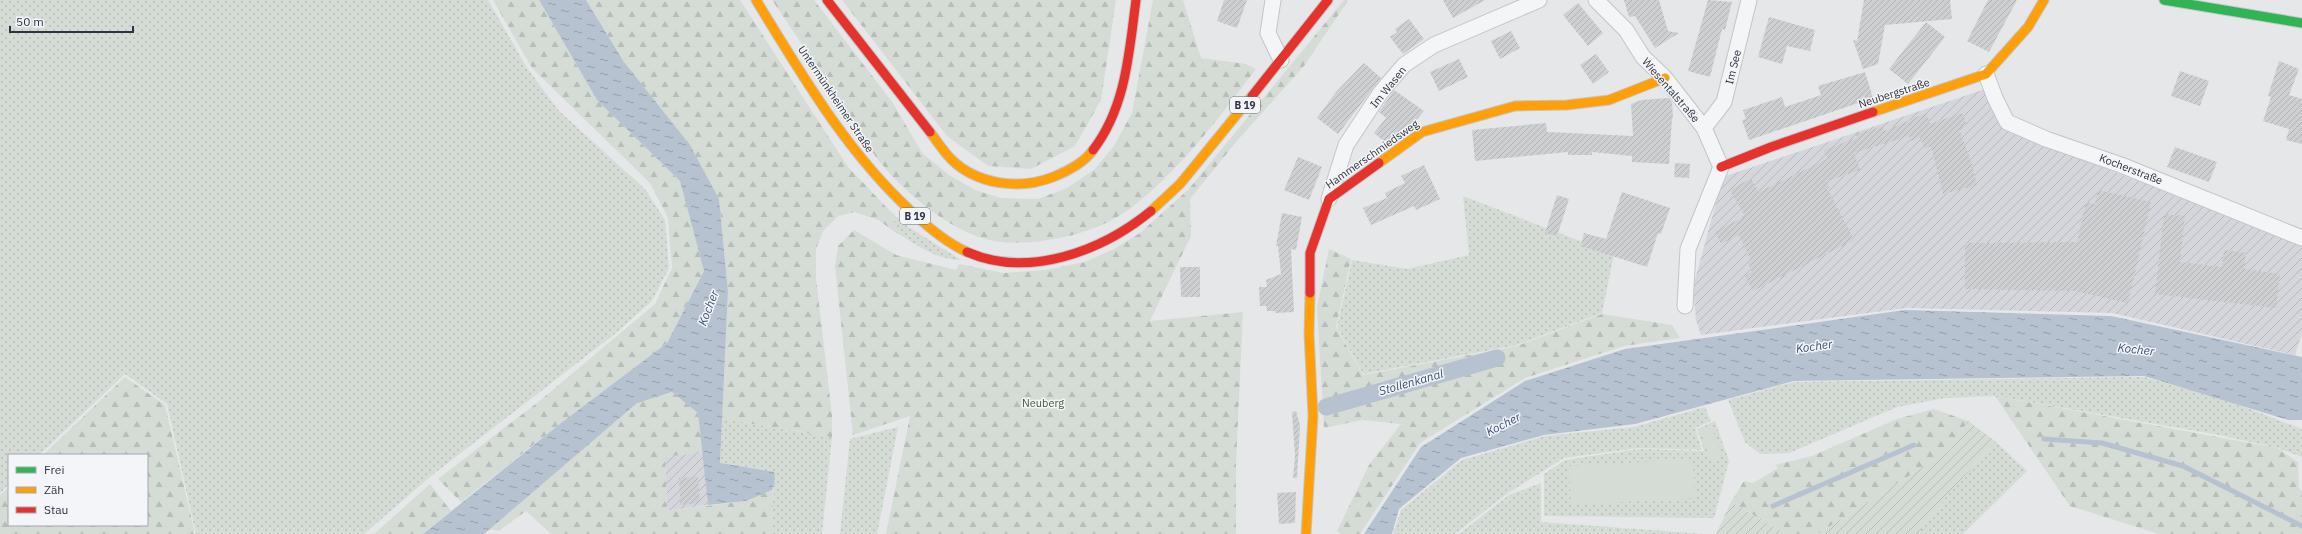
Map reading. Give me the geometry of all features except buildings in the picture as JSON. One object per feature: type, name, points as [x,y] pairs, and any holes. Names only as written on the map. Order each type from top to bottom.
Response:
[{"type":"main road","name":"Untermünkheimer Straße","points":[[756,0],[831,118],[866,165],[902,205],[945,240],[970,253],[1000,260],[1050,261],[1079,253],[1104,242],[1158,206],[1189,172],[1328,0]]},
{"type":"main road","points":[[827,0],[951,159],[966,171],[982,178],[1012,185],[1034,184],[1055,178],[1075,168],[1094,152],[1106,135],[1124,86],[1136,0]]},
{"type":"main road","name":"Neubergstraße","points":[[1721,167],[1986,74],[2028,27],[2044,0]]},
{"type":"main road","points":[[2164,0],[2302,23]]},
{"type":"main road","name":"Hammerschmiedsweg","points":[[1306,534],[1313,416],[1309,334],[1310,253],[1329,199],[1422,132],[1515,106],[1567,105],[1609,100],[1665,78]]},
{"type":"street","points":[[1274,0],[1268,33],[1281,60]]},
{"type":"street","name":"Im Wasen","points":[[1329,199],[1346,145],[1381,92],[1404,65],[1434,45],[1539,0]]},
{"type":"street","name":"Wiesentalstraße","points":[[1596,0],[1626,30],[1643,57],[1665,78],[1704,128],[1721,167]]},
{"type":"street","name":"Im See","points":[[1704,128],[1724,102],[1749,0]]},
{"type":"street","name":"Kocherstraße","points":[[1986,74],[1995,98],[2007,122],[2046,139],[2121,165],[2302,238]]},
{"type":"street","points":[[1685,306],[1688,249],[1721,167]]},
{"type":"shaded area","points":[[1985,89],[2009,131],[2302,245],[2302,333],[2295,355],[2112,313],[1906,308],[1701,335],[1696,320],[1693,287],[1723,177]]},
{"type":"shaded area","points":[[703,452],[708,505],[667,511],[665,457]]},
{"type":"green space","points":[[0,0],[488,0],[527,68],[559,111],[645,189],[665,220],[669,268],[652,301],[616,333],[431,476],[364,534],[196,534],[167,404],[125,374],[40,454],[8,454],[8,485],[0,493]]},
{"type":"green space","points":[[493,0],[539,0],[597,100],[680,181],[704,271],[667,343],[561,423],[461,502],[438,479],[542,399],[655,304],[672,268],[668,218],[650,183],[532,68]]},
{"type":"green space","points":[[586,0],[740,0],[848,167],[891,212],[897,233],[878,220],[855,212],[838,216],[823,231],[816,249],[816,278],[832,416],[832,437],[722,419],[728,291],[719,199],[624,62]]},
{"type":"green space","points":[[772,0],[814,0],[893,103],[922,153],[949,175],[975,190],[1001,198],[1038,199],[1067,188],[1095,169],[1114,146],[1132,113],[1153,0],[1183,0],[1201,58],[1246,64],[1256,69],[1213,125],[1183,160],[1131,208],[1099,226],[1064,237],[1029,242],[1011,243],[994,241],[978,237],[961,230],[945,220],[913,196],[887,170],[867,145]]},
{"type":"green space","points":[[842,0],[1116,0],[1101,100],[1075,146],[1031,169],[988,166],[947,136]]},
{"type":"green space","name":"Neuberg","points":[[1344,0],[1348,0],[1304,66],[1236,142],[1190,199],[1191,236],[1150,321],[1243,312],[1236,463],[1236,534],[886,534],[910,416],[853,435],[835,266],[838,246],[854,230],[896,255],[956,270],[959,264],[1003,273],[1046,270],[1085,262],[1114,249],[1140,233],[1188,190]]},
{"type":"green space","points":[[1463,196],[1614,254],[1602,313],[1517,345],[1363,374],[1337,327],[1352,260],[1407,269],[1469,255]]},
{"type":"green space","points":[[891,212],[904,224],[961,260],[935,255],[897,233]]},
{"type":"green space","points":[[1329,249],[1351,259],[1336,327],[1363,375],[1517,346],[1602,314],[1672,325],[1680,338],[1624,346],[1525,378],[1420,443],[1360,534],[1341,534],[1337,531],[1369,465],[1401,424],[1362,420],[1324,428],[1317,307]]},
{"type":"green space","points":[[125,377],[165,405],[194,534],[0,534],[0,495],[8,488],[8,526],[148,526],[148,454],[44,454]]},
{"type":"green space","points":[[2144,377],[2229,401],[2302,429],[2302,457],[2277,448],[2219,435],[1995,396],[1945,398],[1897,407],[1789,453],[1760,454],[1745,442],[1728,400],[1794,382]]},
{"type":"green space","points":[[673,392],[698,413],[703,452],[665,457],[667,511],[746,501],[772,490],[775,479],[770,534],[551,534],[526,511],[499,531],[489,529],[637,402]]},
{"type":"green space","points":[[1995,396],[2277,448],[2298,462],[2299,488],[2302,491],[2302,534],[2159,534],[2070,506]]},
{"type":"green space","points":[[1705,407],[1711,421],[1695,428],[1702,450],[1639,448],[1564,458],[1508,493],[1455,534],[1393,534],[1401,510],[1462,460],[1545,436],[1634,427]]},
{"type":"green space","points":[[1934,409],[1968,421],[1951,449],[1818,534],[1786,534],[1731,502],[1744,481],[1753,483],[1778,468],[1775,465],[1812,456],[1897,419]]},
{"type":"green space","points":[[722,419],[832,437],[822,534],[770,534],[775,479],[720,463]]},
{"type":"green space","points":[[1715,421],[1729,461],[1714,518],[1544,516],[1544,474],[1565,460],[1639,449],[1704,451],[1697,429]]},
{"type":"green space","points":[[1968,421],[1995,441],[1928,518],[1918,534],[1818,534],[1951,449]]},
{"type":"green space","points":[[1711,425],[1722,456],[1711,460],[1700,429]]},
{"type":"green space","points":[[898,427],[877,534],[840,534],[850,439]]},
{"type":"green space","points":[[1995,441],[2027,471],[1963,534],[1918,534],[1928,518]]},
{"type":"green space","points":[[1693,459],[1695,498],[1571,505],[1569,466]]},
{"type":"green space","points":[[1541,483],[1541,522],[1705,534],[1459,534],[1509,495]]},
{"type":"green space","points":[[430,484],[451,511],[423,534],[374,534]]},
{"type":"green space","points":[[1731,502],[1786,534],[1716,534]]},
{"type":"water","name":"Kocher","points":[[539,0],[586,0],[624,62],[690,145],[719,199],[728,291],[720,463],[774,472],[775,479],[772,490],[746,501],[708,505],[698,413],[672,392],[637,403],[484,534],[423,534],[561,423],[667,343],[704,271],[680,181],[597,100]]},
{"type":"water","name":"Kocher","points":[[1905,310],[2111,316],[2302,357],[2302,420],[2288,420],[2144,376],[1794,381],[1635,424],[1544,435],[1461,458],[1399,509],[1392,534],[1364,534],[1421,447],[1525,381],[1625,349]]},
{"type":"waterway","name":"Stollenkanal","points":[[1326,407],[1497,358]]},
{"type":"waterway","points":[[2044,439],[2102,443],[2183,466],[2302,526]]},
{"type":"waterway","points":[[1773,506],[1914,445]]},
{"type":"traffic: fast","points":[[2164,0],[2302,23]]},
{"type":"traffic: slow","points":[[756,0],[808,85],[846,139],[867,165],[889,190],[925,224],[945,240],[967,252]]},
{"type":"traffic: slow","points":[[1873,112],[1986,74],[2028,27],[2044,0]]},
{"type":"traffic: slow","points":[[1379,163],[1422,132],[1515,106],[1567,105],[1609,100],[1665,78]]},
{"type":"traffic: slow","points":[[1151,211],[1180,184],[1252,96]]},
{"type":"traffic: slow","points":[[930,132],[948,156],[961,168],[973,175],[999,183],[1027,183],[1053,177],[1075,166],[1085,159],[1093,150]]},
{"type":"traffic: slow","points":[[1306,534],[1313,416],[1309,334],[1310,293]]},
{"type":"traffic: jam","points":[[827,0],[930,132]]},
{"type":"traffic: jam","points":[[1093,150],[1113,116],[1119,98],[1128,59],[1136,0]]},
{"type":"traffic: jam","points":[[1252,96],[1328,0]]},
{"type":"traffic: jam","points":[[1721,167],[1771,147],[1873,112]]},
{"type":"traffic: jam","points":[[1310,293],[1310,253],[1329,199],[1379,163]]},
{"type":"traffic: jam","points":[[967,252],[991,260],[1015,263],[1064,257],[1088,249],[1110,238],[1132,225],[1151,211]]}]
